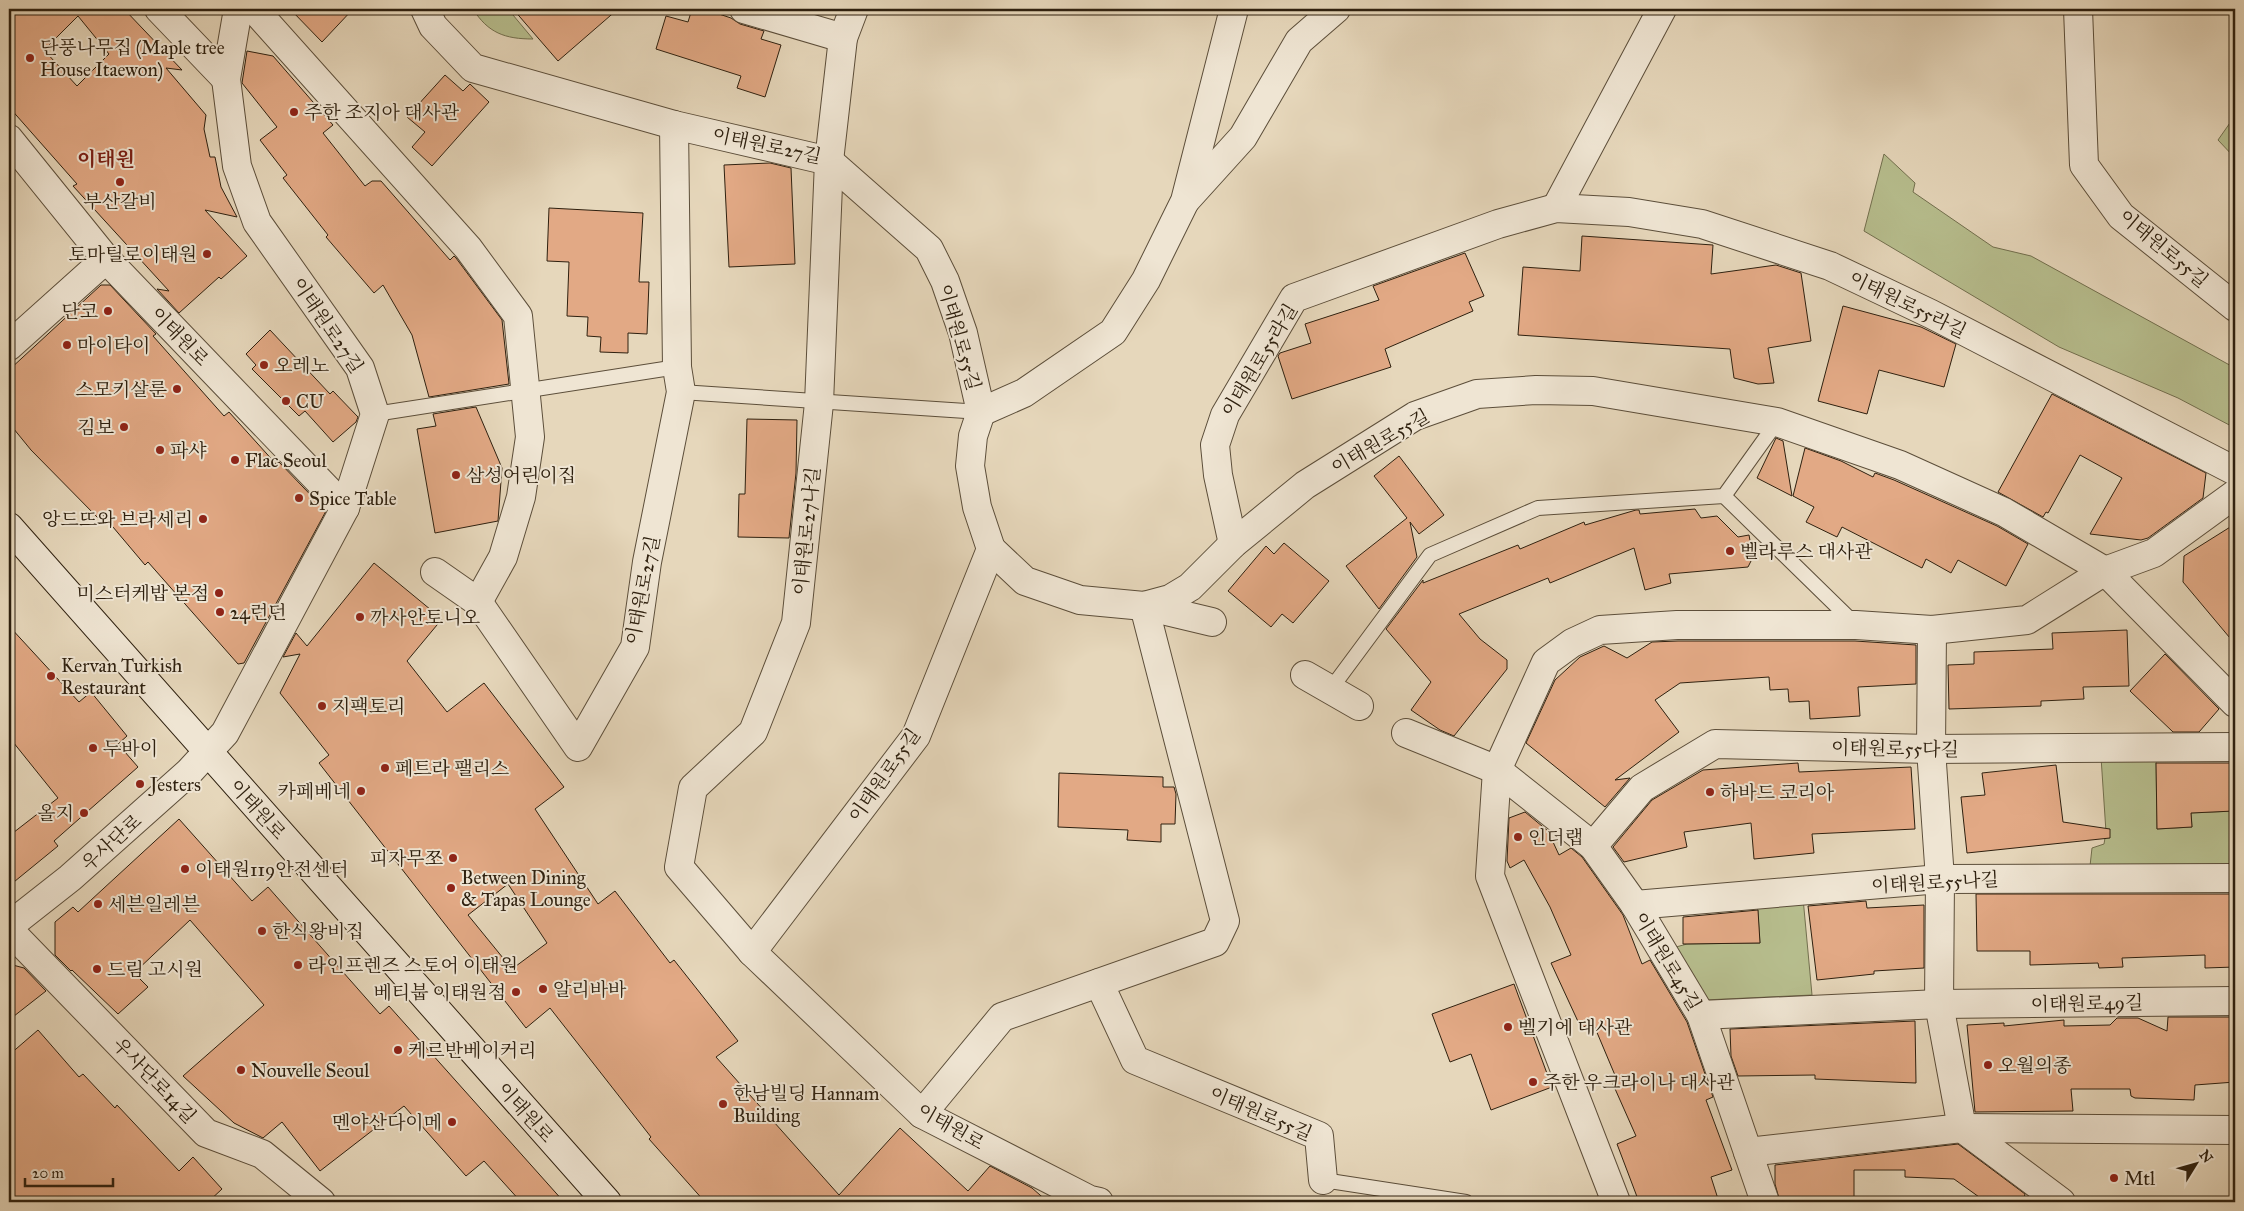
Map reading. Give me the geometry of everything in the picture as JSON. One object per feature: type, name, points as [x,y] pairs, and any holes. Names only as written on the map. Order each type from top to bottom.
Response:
[{"type":"street","points":[[159,9],[226,79]]},
{"type":"street","name":"이태원로27길","points":[[238,9],[226,79],[238,166],[257,222],[360,368],[375,414]]},
{"type":"street","points":[[254,9],[468,248],[518,316],[527,390],[530,437],[521,497],[503,557],[478,602]]},
{"type":"street","name":"이태원로27길","points":[[425,9],[433,26],[473,68],[674,125],[829,161],[843,38],[854,9]]},
{"type":"street","points":[[744,9],[843,38]]},
{"type":"street","name":"이태원로55길","points":[[981,412],[1024,393],[1113,332],[1146,280],[1185,201],[1234,9]]},
{"type":"street","name":"이태원로55길","points":[[1185,201],[1243,137],[1299,41],[1336,9]]},
{"type":"street","points":[[1556,208],[1662,9]]},
{"type":"street","name":"이태원로55길","points":[[2078,9],[2084,165],[2121,216],[2235,307]]},
{"type":"street","name":"이태원로27길","points":[[435,572],[478,602],[578,747],[635,647],[647,562],[679,379],[674,125]]},
{"type":"street","name":"이태원로","points":[[9,139],[106,259],[345,508]]},
{"type":"street","name":"이태원로55길","points":[[829,161],[929,249],[945,281],[963,333],[981,412],[974,436],[970,466],[977,506],[991,549],[1025,581],[1080,600],[1144,606],[1170,599],[1190,588],[1233,544],[1305,485],[1415,416],[1477,394],[1536,390],[1593,391],[1777,422],[1900,465],[1964,492],[2004,512],[2105,571],[2235,703]]},
{"type":"street","name":"이태원로27나길","points":[[679,867],[693,788],[753,732],[796,623],[819,402],[829,161]]},
{"type":"street","name":"이태원로55라길","points":[[1233,544],[1218,475],[1215,445],[1224,415],[1294,298],[1498,224],[1556,208],[1629,212],[1702,224],[1830,266],[1931,314],[2235,471]]},
{"type":"street","points":[[9,346],[106,259]]},
{"type":"street","points":[[208,753],[226,733],[345,508],[375,414]]},
{"type":"street","points":[[1616,1202],[1490,876],[1497,770],[1546,662],[1572,642],[1600,630],[1677,625],[1856,625],[1932,630],[2027,620],[2105,571],[2154,554],[2235,494]]},
{"type":"street","name":"이태원로","points":[[9,527],[607,1202]]},
{"type":"street","name":"이태원로55길","points":[[752,952],[916,736],[991,549]]},
{"type":"street","points":[[922,1114],[1002,1017],[1215,942],[1225,921],[1144,606],[1212,622]]},
{"type":"street","points":[[1932,630],[1931,750],[1940,879],[1939,1004],[1962,1128],[2061,1202]]},
{"type":"street","points":[[1305,675],[1359,706]]},
{"type":"street","name":"이태원로45길","points":[[1406,733],[1497,770],[1593,846],[1635,905],[1700,1015],[1765,1202]]},
{"type":"street","name":"이태원로55다길","points":[[1593,846],[1642,788],[1715,744],[1931,750],[2235,747]]},
{"type":"street","name":"우사단로","points":[[9,926],[70,878],[208,753]]},
{"type":"street","name":"이태원로","points":[[679,867],[752,952],[922,1114],[1099,1202]]},
{"type":"street","name":"이태원로55나길","points":[[1635,905],[1940,879],[2235,878]]},
{"type":"street","name":"우사단로14길","points":[[9,930],[206,1133],[262,1154],[321,1202]]},
{"type":"street","name":"이태원로55길","points":[[1099,983],[1135,1060],[1319,1136],[1323,1180]]},
{"type":"street","name":"이태원로49길","points":[[1700,1015],[1939,1004],[2235,1001]]},
{"type":"street","points":[[1748,1152],[1962,1128],[2235,1130]]},
{"type":"lane","points":[[375,414],[527,390],[679,379],[819,402],[981,412]]},
{"type":"lane","points":[[1724,496],[1777,422]]},
{"type":"lane","points":[[1330,690],[1430,555],[1538,508],[1724,496],[1856,625]]},
{"type":"lane","name":"이태원로55길","points":[[1323,1180],[1466,1202]]},
{"type":"green space","points":[[473,9],[508,9],[533,39],[514,38],[498,33],[485,24]]},
{"type":"green space","points":[[2232,120],[2235,124],[2235,158],[2218,140]]},
{"type":"green space","points":[[1884,154],[1915,183],[1913,192],[1993,247],[2031,256],[2235,368],[2235,428],[2178,398],[2059,347],[1864,231]]},
{"type":"green space","points":[[2156,756],[2157,829],[2192,827],[2191,813],[2234,811],[2233,865],[2090,866],[2092,848],[2104,844],[2106,832],[2101,757]]},
{"type":"green space","points":[[1803,898],[1812,995],[1704,1000],[1676,947],[1687,944],[1760,943],[1757,900]]},
{"type":"building","points":[[9,9],[124,9],[182,70],[166,68],[206,115],[204,129],[210,157],[215,157],[221,187],[237,217],[205,210],[247,256],[221,279],[219,277],[179,313],[157,289],[169,291],[73,186],[77,184],[9,107]],"holes":[[[78,16],[109,54],[77,86],[44,50]]]},
{"type":"building","points":[[290,9],[353,9],[322,42]]},
{"type":"building","points":[[513,9],[618,9],[558,61]]},
{"type":"building","points":[[692,9],[704,9],[731,18],[740,24],[764,31],[761,39],[781,45],[765,97],[737,88],[741,76],[656,49],[666,16],[688,22]]},
{"type":"building","points":[[247,51],[273,56],[333,125],[323,133],[365,186],[372,181],[381,181],[450,260],[454,256],[456,258],[502,320],[509,384],[429,397],[412,335],[383,285],[374,293],[326,237],[328,235],[283,178],[287,175],[260,140],[277,127],[242,83]]},
{"type":"building","points":[[445,75],[463,91],[470,84],[489,102],[432,166],[412,147],[425,132],[407,117]]},
{"type":"building","points":[[770,163],[791,168],[795,264],[729,267],[724,165]]},
{"type":"building","points":[[549,208],[643,213],[639,282],[649,282],[647,334],[628,333],[628,353],[600,352],[601,337],[587,336],[588,317],[567,316],[569,262],[547,261]]},
{"type":"building","points":[[1582,236],[1713,245],[1711,274],[1776,265],[1801,273],[1811,341],[1768,348],[1774,383],[1758,384],[1734,378],[1730,349],[1518,335],[1523,267],[1580,271]]},
{"type":"building","points":[[1465,253],[1484,296],[1469,302],[1473,311],[1385,349],[1391,367],[1292,399],[1278,356],[1280,353],[1311,343],[1305,324],[1379,300],[1373,286]]},
{"type":"building","points":[[101,285],[110,285],[156,334],[153,336],[224,416],[229,412],[276,464],[279,462],[326,511],[244,663],[238,664],[148,562],[145,565],[102,514],[98,518],[31,450],[9,423],[9,370]]},
{"type":"building","points":[[1843,306],[1921,327],[1956,344],[1944,387],[1879,370],[1867,414],[1818,401]]},
{"type":"building","points":[[270,330],[330,394],[333,391],[358,417],[356,422],[333,442],[305,411],[299,416],[252,369],[256,365],[246,354]]},
{"type":"building","points":[[2052,394],[2206,473],[2203,498],[2148,538],[2141,540],[2090,534],[2122,478],[2080,455],[2048,513],[2046,512],[2043,517],[1998,492]]},
{"type":"building","points":[[476,407],[502,468],[498,521],[435,533],[417,429],[436,426],[433,414]]},
{"type":"building","points":[[747,419],[797,420],[796,473],[789,538],[738,537],[739,494],[745,494]]},
{"type":"building","points":[[1776,438],[1783,441],[1792,496],[1757,478]]},
{"type":"building","points":[[1805,448],[1841,461],[1873,477],[1875,473],[1894,480],[1997,526],[2028,544],[2006,586],[1958,560],[1951,573],[1926,559],[1922,568],[1842,527],[1837,537],[1806,522],[1814,507],[1793,496]]},
{"type":"building","points":[[1399,456],[1444,515],[1419,534],[1410,522],[1417,557],[1379,609],[1346,566],[1407,518],[1374,476]]},
{"type":"building","points":[[1695,509],[1701,518],[1717,516],[1738,537],[1749,535],[1753,557],[1748,567],[1669,574],[1671,583],[1645,590],[1634,548],[1550,583],[1548,578],[1459,614],[1480,639],[1507,660],[1507,669],[1454,736],[1440,730],[1411,710],[1431,682],[1386,629],[1423,580],[1423,583],[1518,545],[1520,549],[1584,522],[1585,525],[1636,510],[1639,510],[1640,514]]},
{"type":"building","points":[[2235,524],[2235,644],[2183,582],[2184,556]]},
{"type":"building","points":[[1284,543],[1329,581],[1293,623],[1282,614],[1271,627],[1228,591],[1266,546],[1274,554]]},
{"type":"building","points":[[374,563],[442,619],[407,661],[447,712],[484,683],[564,787],[535,809],[598,904],[615,891],[670,963],[674,960],[738,1041],[716,1057],[839,1195],[900,1128],[968,1191],[990,1166],[1032,1188],[1048,1202],[705,1202],[649,1139],[651,1137],[550,1008],[526,1028],[319,763],[329,755],[280,693],[300,654],[283,657],[296,633],[307,646]],"holes":[[[508,884],[547,943],[512,969],[468,915]]]},
{"type":"building","points":[[9,626],[79,702],[91,692],[127,736],[118,744],[138,767],[54,841],[58,846],[9,886],[9,836],[58,798],[9,737]]},
{"type":"building","points":[[2127,630],[2129,686],[2083,687],[2084,699],[2041,701],[2041,706],[1949,709],[1948,665],[1974,664],[1974,652],[2053,649],[2052,633]]},
{"type":"building","points":[[1855,641],[1916,645],[1916,684],[1858,687],[1860,716],[1810,719],[1809,701],[1789,702],[1788,689],[1770,690],[1769,677],[1680,683],[1655,700],[1679,732],[1615,780],[1630,778],[1605,807],[1526,743],[1555,680],[1580,657],[1604,646],[1627,658],[1652,642]]},
{"type":"building","points":[[2165,654],[2219,709],[2199,732],[2173,732],[2130,691]]},
{"type":"building","points":[[1798,763],[1799,772],[1911,767],[1915,829],[1812,834],[1814,853],[1754,859],[1751,823],[1684,832],[1687,847],[1624,862],[1613,847],[1652,800],[1703,770]]},
{"type":"building","points":[[2156,763],[2233,763],[2234,811],[2191,813],[2192,827],[2157,829]]},
{"type":"building","points":[[2056,765],[2063,822],[2110,829],[2110,838],[1967,853],[1961,797],[1985,795],[1982,773]]},
{"type":"building","points":[[1059,773],[1163,777],[1163,787],[1174,787],[1176,794],[1175,824],[1161,824],[1161,842],[1127,840],[1128,830],[1058,827]]},
{"type":"building","points":[[1525,812],[1548,831],[1559,855],[1571,848],[1582,857],[1623,915],[1642,964],[1650,960],[1687,1022],[1713,1097],[1706,1100],[1732,1170],[1711,1177],[1719,1202],[1639,1202],[1617,1144],[1636,1136],[1612,1082],[1617,1080],[1593,1023],[1581,1028],[1551,963],[1571,955],[1550,907],[1524,860],[1510,868],[1507,861],[1509,818]]},
{"type":"building","points":[[179,819],[252,901],[268,887],[380,1014],[389,1006],[564,1202],[521,1202],[484,1161],[466,1176],[404,1106],[320,1171],[282,1122],[263,1138],[234,1123],[183,1076],[264,1005],[190,920],[134,973],[148,987],[118,1014],[71,971],[55,955],[55,922],[73,907],[78,912]]},
{"type":"building","points":[[1976,894],[2235,894],[2235,967],[2205,968],[2205,955],[2122,958],[2123,967],[2099,968],[2098,963],[2030,965],[2030,951],[1977,951]]},
{"type":"building","points":[[1866,901],[1867,908],[1924,905],[1924,968],[1874,971],[1874,974],[1817,980],[1808,906]]},
{"type":"building","points":[[1758,910],[1760,943],[1683,944],[1683,917]]},
{"type":"building","points":[[9,964],[24,968],[46,991],[9,1020]]},
{"type":"building","points":[[1514,984],[1552,1087],[1491,1110],[1471,1054],[1450,1062],[1432,1014]]},
{"type":"building","points":[[2168,1017],[2235,1017],[2235,1082],[2195,1085],[2194,1100],[2135,1098],[2131,1096],[2130,1089],[2071,1089],[2073,1111],[1975,1112],[1967,1025],[2004,1023],[2004,1026],[2064,1020],[2064,1026],[2110,1025],[2117,1018],[2138,1018],[2167,1031]]},
{"type":"building","points":[[1915,1021],[1916,1083],[1815,1079],[1815,1075],[1738,1076],[1731,1056],[1730,1029]]},
{"type":"building","points":[[38,1030],[79,1077],[83,1074],[115,1108],[117,1105],[179,1171],[193,1157],[222,1189],[208,1202],[9,1202],[9,1055]]},
{"type":"building","points":[[1958,1144],[2025,1194],[2023,1202],[1986,1202],[1954,1179],[1905,1177],[1905,1170],[1854,1170],[1854,1202],[1780,1202],[1775,1184],[1775,1165]]},
{"type":"place","name":"단풍나무집 (Maple tree House Itaewon)","points":[[30,58]]},
{"type":"place","name":"주한 조지아 대사관","points":[[294,112]]},
{"type":"place","name":"부산갈비","points":[[120,182]]},
{"type":"place","name":"토마틸로이태원","points":[[207,254]]},
{"type":"place","name":"단코","points":[[108,311]]},
{"type":"place","name":"마이타이","points":[[67,345]]},
{"type":"place","name":"오레노","points":[[264,365]]},
{"type":"place","name":"스모키살룬","points":[[177,389]]},
{"type":"place","name":"CU","points":[[286,401]]},
{"type":"place","name":"김보","points":[[124,427]]},
{"type":"place","name":"파샤","points":[[160,450]]},
{"type":"place","name":"Flac Seoul","points":[[235,460]]},
{"type":"place","name":"삼성어린이집","points":[[456,475]]},
{"type":"place","name":"Spice Table","points":[[299,498]]},
{"type":"place","name":"앙드뜨와 브라세리","points":[[203,519]]},
{"type":"place","name":"벨라루스 대사관","points":[[1730,551]]},
{"type":"place","name":"미스터케밥 본점","points":[[219,593]]},
{"type":"place","name":"24런던","points":[[220,612]]},
{"type":"place","name":"까사안토니오","points":[[360,617]]},
{"type":"place","name":"Kervan Turkish Restaurant","points":[[51,676]]},
{"type":"place","name":"지팩토리","points":[[322,706]]},
{"type":"place","name":"두바이","points":[[93,748]]},
{"type":"place","name":"페트라 팰리스","points":[[385,768]]},
{"type":"place","name":"Jesters","points":[[140,784]]},
{"type":"place","name":"카페베네","points":[[361,791]]},
{"type":"place","name":"하바드 코리아","points":[[1710,792]]},
{"type":"place","name":"올지","points":[[84,813]]},
{"type":"place","name":"인더랩","points":[[1518,837]]},
{"type":"place","name":"피자무쪼","points":[[453,858]]},
{"type":"place","name":"이태원119안전센터","points":[[185,869]]},
{"type":"place","name":"Between Dining & Tapas Lounge","points":[[451,888]]},
{"type":"place","name":"세븐일레븐","points":[[98,904]]},
{"type":"place","name":"한식왕비집","points":[[262,931]]},
{"type":"place","name":"라인프렌즈 스토어 이태원","points":[[298,965]]},
{"type":"place","name":"드림 고시원","points":[[97,969]]},
{"type":"place","name":"알리바바","points":[[543,989]]},
{"type":"place","name":"베티붑 이태원점","points":[[516,992]]},
{"type":"place","name":"벨기에 대사관","points":[[1508,1027]]},
{"type":"place","name":"케르반베이커리","points":[[398,1050]]},
{"type":"place","name":"오월의종","points":[[1988,1065]]},
{"type":"place","name":"Nouvelle Seoul","points":[[241,1070]]},
{"type":"place","name":"주한 우크라이나 대사관","points":[[1533,1082]]},
{"type":"place","name":"한남빌딩 Hannam Building","points":[[723,1104]]},
{"type":"place","name":"멘야산다이메","points":[[452,1122]]},
{"type":"place","name":"Mtl","points":[[2114,1178]]},
{"type":"district","name":"이태원","points":[[106,159]]}]
